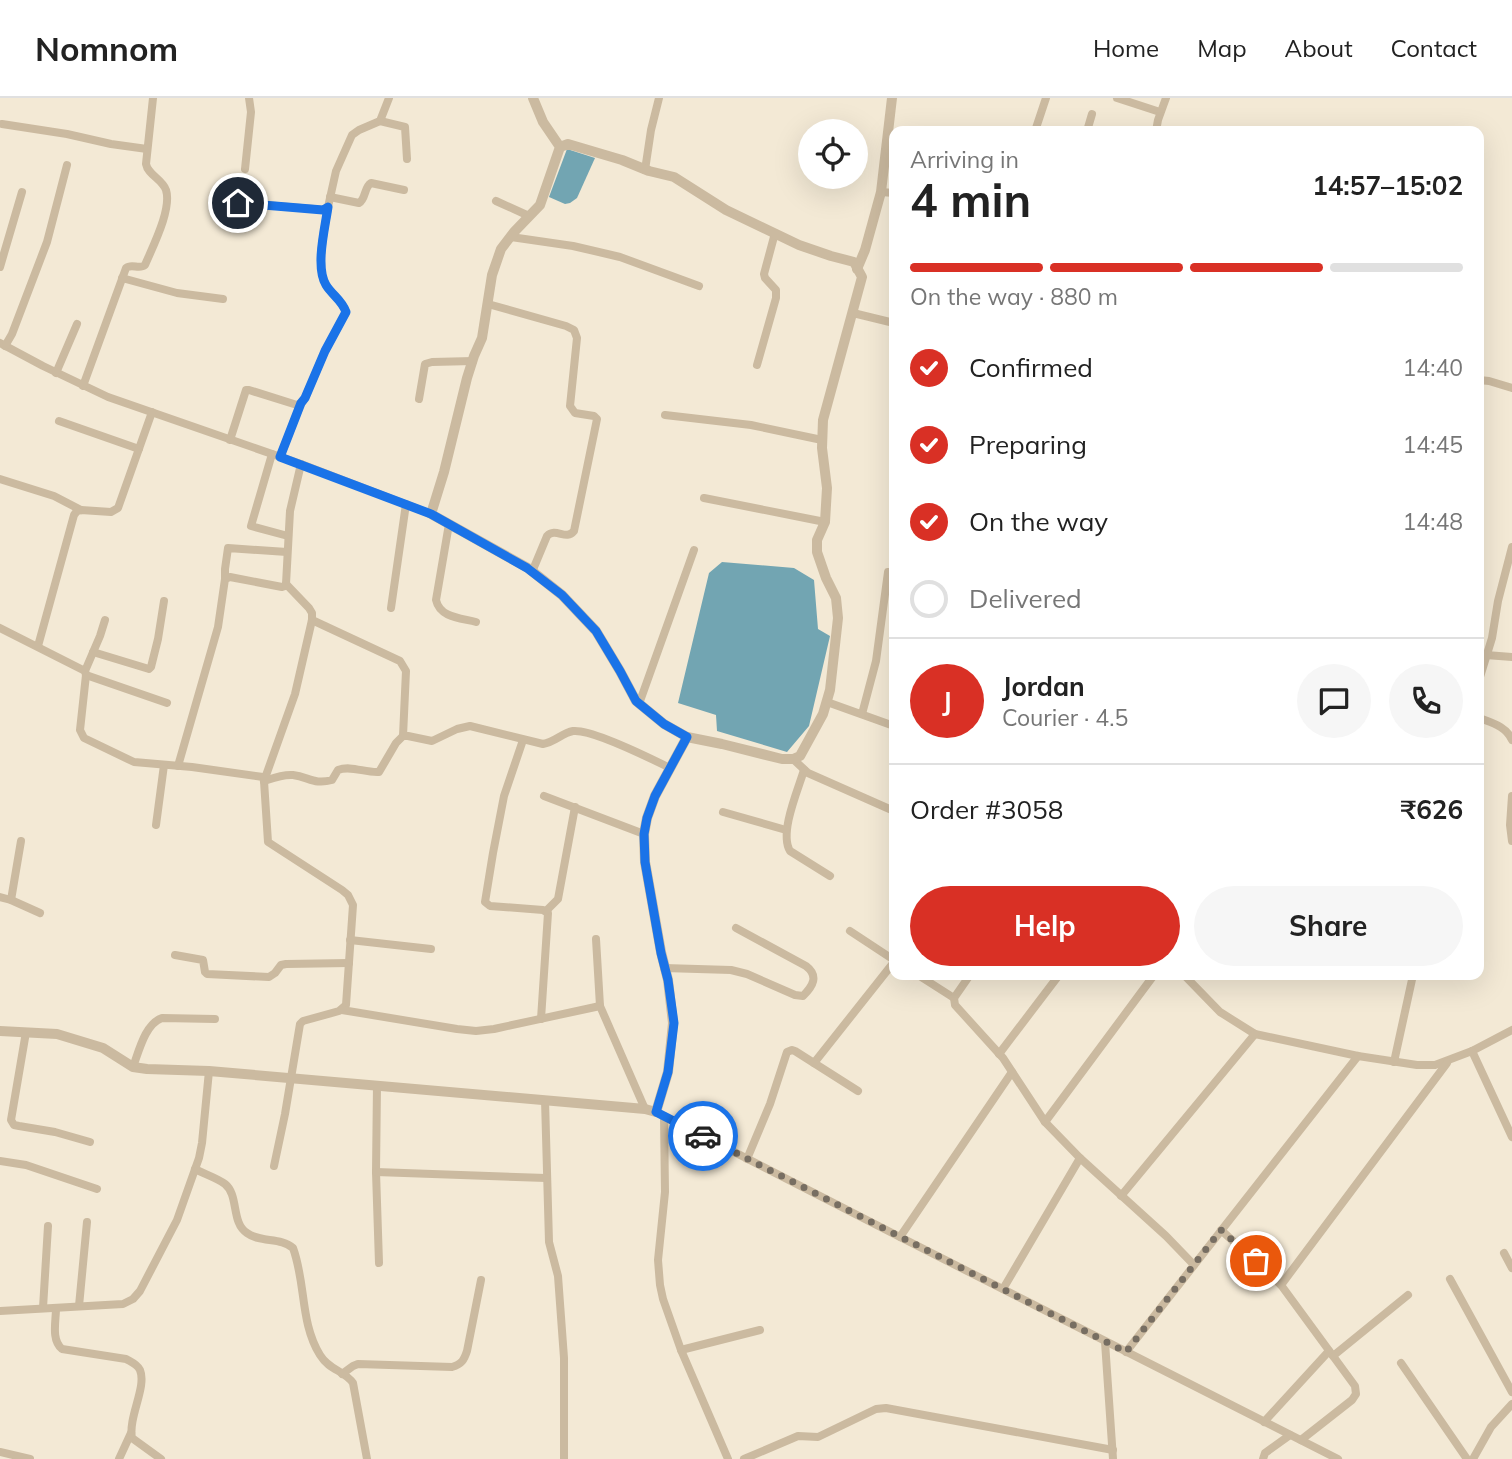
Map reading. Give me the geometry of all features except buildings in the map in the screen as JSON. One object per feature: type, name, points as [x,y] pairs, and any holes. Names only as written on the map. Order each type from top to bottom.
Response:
[{"type":"street","points":[[83,386],[122,278],[129,266],[145,265],[164,217],[166,189],[146,167],[153,98]]},
{"type":"street","points":[[245,169],[251,112],[249,98]]},
{"type":"street","points":[[380,121],[389,98]]},
{"type":"street","points":[[533,98],[543,122],[559,147]]},
{"type":"street","points":[[645,170],[659,98]]},
{"type":"street","points":[[858,269],[881,191],[892,98]]},
{"type":"street","points":[[1037,126],[1046,98]]},
{"type":"street","points":[[1117,98],[1160,112]]},
{"type":"street","points":[[1157,126],[1166,98]]},
{"type":"street","points":[[1088,126],[1092,114]]},
{"type":"street","points":[[288,536],[251,526],[276,456],[346,312],[322,278],[321,257],[336,171],[352,135],[380,121],[405,127],[407,159]]},
{"type":"street","points":[[2,124],[148,149]]},
{"type":"street","points":[[66,165],[47,242],[12,334],[2,344],[108,397],[301,464],[431,514],[532,572],[562,595],[596,631],[636,701],[664,724],[687,737],[782,759],[793,759],[800,756],[827,702],[838,618],[836,597],[817,552],[817,540],[825,522],[827,477],[822,448],[823,420],[862,277],[854,262],[799,245],[726,210],[674,177],[568,144],[559,147]]},
{"type":"street","points":[[431,514],[456,430],[461,401],[482,338],[492,275],[510,237],[540,205],[559,147]]},
{"type":"street","points":[[330,197],[360,203],[371,183],[404,190]]},
{"type":"street","points":[[881,191],[889,192]]},
{"type":"street","points":[[0,267],[22,192]]},
{"type":"street","points":[[216,201],[323,210],[328,207]]},
{"type":"street","points":[[496,201],[529,216]]},
{"type":"street","points":[[757,365],[776,298],[776,290],[764,274],[775,233]]},
{"type":"street","points":[[510,237],[602,252],[699,286]]},
{"type":"street","points":[[122,278],[177,293],[223,299]]},
{"type":"street","points":[[488,304],[574,330],[577,338],[570,405],[575,413],[594,416],[597,419],[573,534],[568,536],[553,532],[547,536],[532,572]]},
{"type":"street","points":[[853,313],[889,322]]},
{"type":"street","points":[[56,373],[77,324]]},
{"type":"street","points":[[419,399],[425,364],[473,361]]},
{"type":"street","points":[[1484,380],[1512,388]]},
{"type":"street","points":[[230,440],[246,390],[297,405],[301,403]]},
{"type":"street","points":[[0,479],[54,496],[81,510],[111,512],[118,508],[152,412]]},
{"type":"street","points":[[665,415],[751,425],[822,440]]},
{"type":"street","points":[[59,421],[139,449]]},
{"type":"street","points":[[301,464],[290,511],[286,584],[309,608],[312,620],[295,694],[264,781],[268,842],[348,895],[353,905],[347,1001],[342,1010]]},
{"type":"street","points":[[704,498],[825,522]]},
{"type":"street","points":[[391,608],[406,504]]},
{"type":"street","points":[[38,646],[74,515],[81,510]]},
{"type":"street","points":[[449,524],[437,606],[444,614],[476,622]]},
{"type":"street","points":[[1484,662],[1512,547]]},
{"type":"street","points":[[178,766],[218,627],[228,548],[288,552]]},
{"type":"street","points":[[639,704],[694,550]]},
{"type":"street","points":[[862,714],[876,661],[888,572]]},
{"type":"street","points":[[225,579],[230,577],[282,587],[286,584]]},
{"type":"street","points":[[93,652],[149,669],[158,639],[164,601]]},
{"type":"street","points":[[105,620],[86,673],[81,735],[134,762],[259,776],[263,777],[264,781]]},
{"type":"street","points":[[264,781],[294,775],[322,782],[332,780],[338,769],[345,767],[379,772],[403,736],[406,671],[403,664],[312,620]]},
{"type":"street","points":[[0,628],[86,673],[167,703]]},
{"type":"street","points":[[1486,655],[1512,657]]},
{"type":"street","points":[[827,702],[889,724]]},
{"type":"street","points":[[1484,721],[1501,727],[1512,740]]},
{"type":"street","points":[[403,736],[432,741],[470,726],[543,744],[580,731],[627,748],[670,768]]},
{"type":"street","points":[[687,737],[655,796],[644,834],[645,862],[674,1023],[660,1114],[665,1192],[658,1273],[663,1299],[681,1350],[728,1459]]},
{"type":"street","points":[[523,740],[504,796],[485,902],[490,906],[547,911]]},
{"type":"street","points":[[793,759],[808,773],[889,809]]},
{"type":"street","points":[[156,825],[164,765]]},
{"type":"street","points":[[804,770],[786,830],[786,839],[790,851],[830,876]]},
{"type":"street","points":[[544,796],[644,834]]},
{"type":"street","points":[[1512,796],[1512,841]]},
{"type":"street","points":[[547,911],[558,899],[575,807]]},
{"type":"street","points":[[723,811],[786,830]]},
{"type":"street","points":[[11,900],[21,841]]},
{"type":"street","points":[[0,897],[40,913]]},
{"type":"street","points":[[541,1019],[549,921],[547,911]]},
{"type":"street","points":[[664,968],[731,970],[795,995],[803,996],[808,991],[814,978],[813,972],[736,928]]},
{"type":"street","points":[[850,931],[889,958]]},
{"type":"street","points":[[596,939],[600,1006],[645,1109]]},
{"type":"street","points":[[350,940],[431,949]]},
{"type":"street","points":[[175,955],[203,960],[206,974],[234,976],[269,977],[275,974],[281,965],[286,964],[349,963]]},
{"type":"street","points":[[814,1063],[889,967]]},
{"type":"street","points":[[926,980],[954,998]]},
{"type":"street","points":[[967,980],[954,998],[955,1004],[999,1054],[1045,1122],[1194,1265]]},
{"type":"street","points":[[999,1054],[1055,980]]},
{"type":"street","points":[[1045,1122],[1150,980]]},
{"type":"street","points":[[1189,980],[1220,1012],[1255,1034],[1394,1062],[1427,1066],[1448,1062],[1512,1030]]},
{"type":"street","points":[[1394,1062],[1412,980]]},
{"type":"street","points":[[274,1166],[301,1022],[342,1010],[467,1030],[494,1029],[600,1006]]},
{"type":"street","points":[[133,1067],[149,1028],[156,1020],[215,1019]]},
{"type":"street","points":[[0,1031],[57,1034],[103,1048],[133,1067],[147,1069],[209,1071],[645,1109],[660,1114],[1338,1459]]},
{"type":"street","points":[[26,1032],[11,1120],[14,1125],[55,1132],[90,1142]]},
{"type":"street","points":[[1121,1196],[1255,1034]]},
{"type":"street","points":[[747,1158],[770,1104],[787,1052],[795,1051],[858,1091]]},
{"type":"street","points":[[1472,1051],[1512,1138]]},
{"type":"street","points":[[1126,1352],[1358,1056]]},
{"type":"street","points":[[1281,1285],[1448,1062]]},
{"type":"street","points":[[0,1311],[123,1304],[133,1299],[140,1291],[177,1220],[195,1169],[202,1143],[209,1071]]},
{"type":"street","points":[[900,1237],[1012,1072]]},
{"type":"street","points":[[377,1085],[379,1263]]},
{"type":"street","points":[[545,1100],[549,1242],[558,1279],[564,1359],[564,1459]]},
{"type":"street","points":[[1003,1289],[1080,1158]]},
{"type":"street","points":[[0,1161],[26,1165],[97,1189]]},
{"type":"street","points":[[195,1169],[225,1184],[230,1191],[241,1227],[247,1234],[286,1243],[293,1248],[314,1344],[324,1362],[349,1378],[354,1387],[367,1459]]},
{"type":"street","points":[[376,1172],[546,1178]]},
{"type":"street","points":[[79,1306],[87,1222]]},
{"type":"street","points":[[43,1308],[48,1226]]},
{"type":"street","points":[[1221,1230],[1281,1285],[1354,1386],[1356,1394],[1352,1400],[1301,1440]]},
{"type":"street","points":[[1504,1254],[1512,1268]]},
{"type":"street","points":[[1450,1279],[1512,1392]]},
{"type":"street","points":[[342,1374],[358,1364],[459,1365],[464,1361],[467,1351],[481,1280]]},
{"type":"street","points":[[1264,1422],[1331,1354],[1408,1295]]},
{"type":"street","points":[[56,1308],[55,1339],[62,1349],[126,1359],[140,1369],[141,1378],[131,1432],[119,1459]]},
{"type":"street","points":[[681,1350],[760,1330]]},
{"type":"street","points":[[744,1459],[798,1436],[818,1437],[876,1409],[886,1408],[1113,1455],[1105,1342]]},
{"type":"street","points":[[1401,1363],[1467,1459]]},
{"type":"street","points":[[1473,1459],[1491,1427],[1512,1404]]},
{"type":"street","points":[[131,1432],[132,1438],[161,1459]]},
{"type":"street","points":[[1263,1459],[1265,1453],[1290,1435]]},
{"type":"street","points":[[0,1452],[30,1459]]},
{"type":"water","points":[[567,149],[595,158],[577,198],[565,204],[549,197]]},
{"type":"water","points":[[722,562],[794,568],[814,580],[818,629],[830,636],[809,726],[787,752],[717,731],[716,715],[678,703],[709,573]]},
{"type":"way so far","points":[[703,1136],[1126,1352],[1221,1230],[1256,1261]]},
{"type":"route","points":[[238,203],[323,210],[328,207],[321,257],[322,278],[346,312],[301,403],[280,457],[431,514],[527,568],[562,595],[596,631],[636,701],[664,724],[687,737],[655,796],[647,818],[644,834],[645,862],[674,1023],[668,1072],[656,1112],[703,1136]]}]
